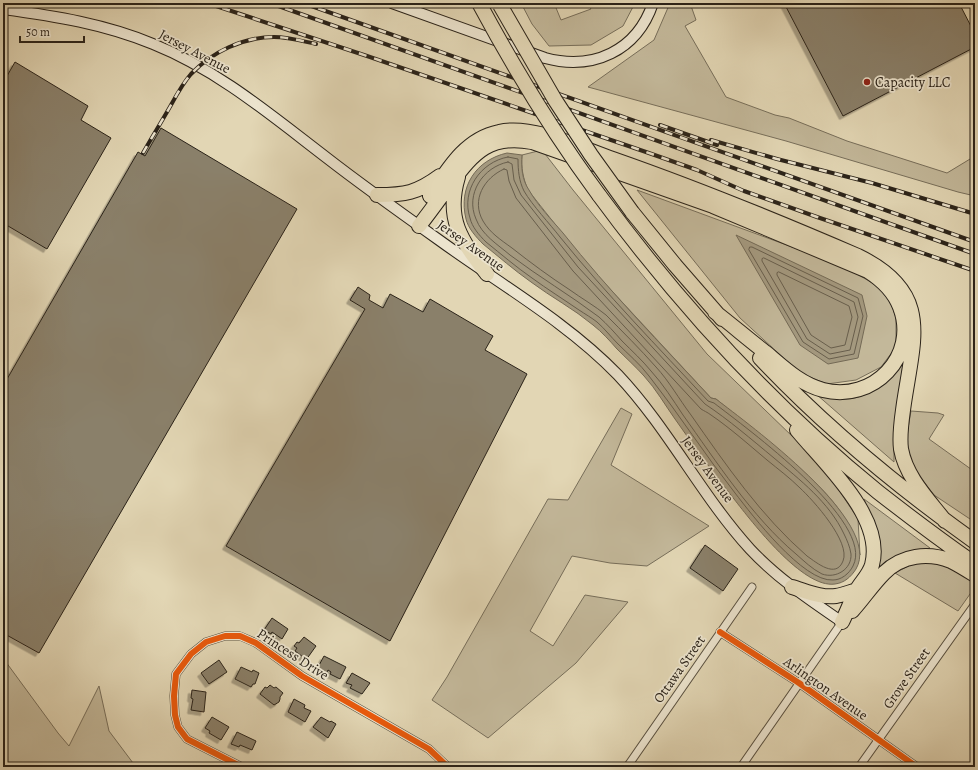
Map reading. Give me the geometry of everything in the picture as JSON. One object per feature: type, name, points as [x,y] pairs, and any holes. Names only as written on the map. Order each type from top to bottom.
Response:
[{"type":"highway","points":[[479,3],[516,71],[550,125],[619,222],[675,292],[764,389],[809,431],[878,491],[975,564]]},
{"type":"highway","points":[[500,4],[555,100],[591,155],[632,212],[715,312],[780,380],[825,422],[872,463],[945,521],[975,542]]},
{"type":"highway","points":[[416,224],[454,170],[465,149],[484,136],[507,130],[520,130],[532,132],[698,190],[858,256],[880,267],[892,276],[902,288],[909,303],[913,318],[913,341],[901,425],[900,441],[902,455],[907,468],[915,481],[945,521]]},
{"type":"highway","points":[[377,195],[398,195],[413,192],[454,170],[475,153],[502,141],[525,140],[539,143],[683,195],[852,264],[874,275],[886,284],[900,306],[904,319],[904,335],[897,358],[890,369],[880,379],[860,390],[836,392],[815,387],[796,377],[715,312]]},
{"type":"highway","points":[[454,170],[453,206],[455,221],[466,245],[487,274]]},
{"type":"highway","points":[[764,389],[853,496],[863,514],[870,534],[873,558],[869,572],[857,590],[842,622]]},
{"type":"highway","points":[[842,622],[884,573],[896,564],[908,558],[921,556],[938,557],[950,561],[975,575]]},
{"type":"highway","points":[[792,587],[831,597],[857,590]]},
{"type":"main road","points":[[392,3],[545,58],[571,63],[580,63],[598,59],[623,46],[640,30],[653,3]]},
{"type":"main road","name":"Jersey Avenue","points":[[3,9],[65,17],[97,25],[153,44],[191,61],[234,88],[416,224],[505,285],[576,338],[618,375],[652,415],[749,548],[792,587],[842,622]]},
{"type":"street","name":"Ottawa Street","points":[[627,767],[752,587]]},
{"type":"street","name":"Grove Street","points":[[859,767],[975,604]]},
{"type":"street","points":[[741,767],[842,622]]},
{"type":"street","name":"Arlington Avenue","points":[[720,632],[800,683],[917,767]]},
{"type":"street","name":"Princess Drive","points":[[242,767],[187,738],[178,727],[175,715],[174,696],[176,674],[191,654],[206,642],[225,636],[240,636],[256,643],[302,676],[429,749],[448,767]]},
{"type":"street","points":[[972,767],[975,762]]},
{"type":"shaded area","points":[[521,3],[554,3],[561,20],[591,9],[587,3],[635,3],[623,26],[591,45],[549,46],[532,24]]},
{"type":"shaded area","points":[[670,3],[690,3],[696,20],[685,26],[726,97],[775,115],[789,118],[847,141],[947,173],[975,156],[975,196],[786,141],[588,87],[654,40]]},
{"type":"shaded area","points":[[542,150],[707,354],[823,466],[858,519],[860,555],[848,524],[830,498],[819,486],[782,453],[716,399],[711,398],[585,262],[528,190],[523,173],[522,155]]},
{"type":"shaded area","points":[[637,190],[841,265],[876,285],[889,297],[896,318],[896,347],[881,367],[856,380],[827,384],[800,373],[740,318]]},
{"type":"shaded area","points":[[903,364],[894,442],[894,462],[816,394],[841,399],[859,397],[883,383]]},
{"type":"shaded area","points":[[621,408],[632,414],[611,465],[709,526],[647,566],[610,563],[572,556],[530,631],[553,646],[585,595],[628,602],[576,663],[488,738],[432,700],[447,677],[548,499],[568,500]]},
{"type":"shaded area","points":[[911,411],[938,413],[944,415],[929,439],[975,472],[975,513],[970,519],[934,495],[913,468],[906,440]]},
{"type":"shaded area","points":[[864,499],[930,548],[903,555],[879,568],[879,551],[876,531]]},
{"type":"shaded area","points":[[916,562],[946,564],[975,582],[975,587],[958,611],[895,573]]},
{"type":"shaded area","points":[[3,658],[69,746],[99,686],[109,731],[136,767],[3,767]]},
{"type":"water","points":[[507,153],[522,155],[523,178],[533,196],[598,276],[654,337],[711,398],[716,399],[782,451],[832,501],[850,526],[859,549],[856,569],[852,575],[835,584],[822,583],[808,576],[779,552],[753,523],[726,489],[652,386],[638,369],[596,328],[519,273],[483,244],[475,235],[466,219],[464,207],[467,186],[478,169],[486,162]]},
{"type":"water","points":[[736,235],[862,295],[867,316],[858,358],[828,364],[800,345]]},
{"type":"building","name":"Capacity LLC","points":[[784,3],[959,3],[975,34],[975,47],[843,116]]},
{"type":"building","points":[[15,62],[88,106],[81,120],[111,138],[47,249],[3,223],[3,83]]},
{"type":"building","points":[[161,128],[297,209],[39,653],[3,633],[3,386],[138,152],[145,156]]},
{"type":"building","points":[[358,287],[370,295],[369,300],[383,308],[390,294],[423,312],[430,299],[493,336],[485,350],[527,374],[390,641],[226,546],[365,309],[350,300]]},
{"type":"building","points":[[705,545],[738,569],[723,591],[690,568]]},
{"type":"building","points":[[272,618],[288,629],[282,639],[272,632],[271,634],[264,630]]},
{"type":"building","points":[[304,637],[316,646],[306,660],[295,651],[297,648],[294,646]]},
{"type":"building","points":[[324,656],[346,667],[340,679],[330,674],[331,672],[328,670],[326,674],[317,669]]},
{"type":"building","points":[[219,660],[227,672],[209,684],[201,673]]},
{"type":"building","points":[[241,667],[252,672],[253,670],[259,673],[255,684],[251,687],[235,679]]},
{"type":"building","points":[[352,673],[370,683],[362,694],[350,688],[352,685],[346,683]]},
{"type":"building","points":[[270,685],[274,688],[276,687],[283,693],[279,702],[274,705],[260,694],[265,687],[267,688]]},
{"type":"building","points":[[192,690],[206,692],[204,712],[191,710],[193,699],[191,698]]},
{"type":"building","points":[[294,699],[305,705],[304,708],[311,711],[305,722],[288,712]]},
{"type":"building","points":[[212,717],[229,727],[221,740],[209,733],[210,731],[205,728]]},
{"type":"building","points":[[321,717],[336,724],[328,738],[313,727]]},
{"type":"building","points":[[237,732],[256,741],[252,750],[240,745],[239,747],[231,744]]},
{"type":"railway","points":[[207,3],[367,56],[646,152],[697,170],[744,191],[975,271]]},
{"type":"railway","points":[[270,3],[975,254]]},
{"type":"railway","points":[[303,3],[975,242]]},
{"type":"railway","points":[[143,153],[185,81],[208,59],[229,47],[262,38],[274,37],[295,39],[316,44]]},
{"type":"railway","points":[[660,125],[717,145]]},
{"type":"railway","points":[[711,140],[777,159],[872,183],[975,214]]},
{"type":"cycle path","points":[[720,632],[799,683],[917,767]]},
{"type":"cycle path","points":[[242,767],[187,739],[178,727],[175,715],[174,696],[176,674],[191,654],[206,642],[225,636],[240,636],[256,643],[302,676],[429,749],[448,767]]},
{"type":"place","name":"Capacity LLC","points":[[867,82]]}]
